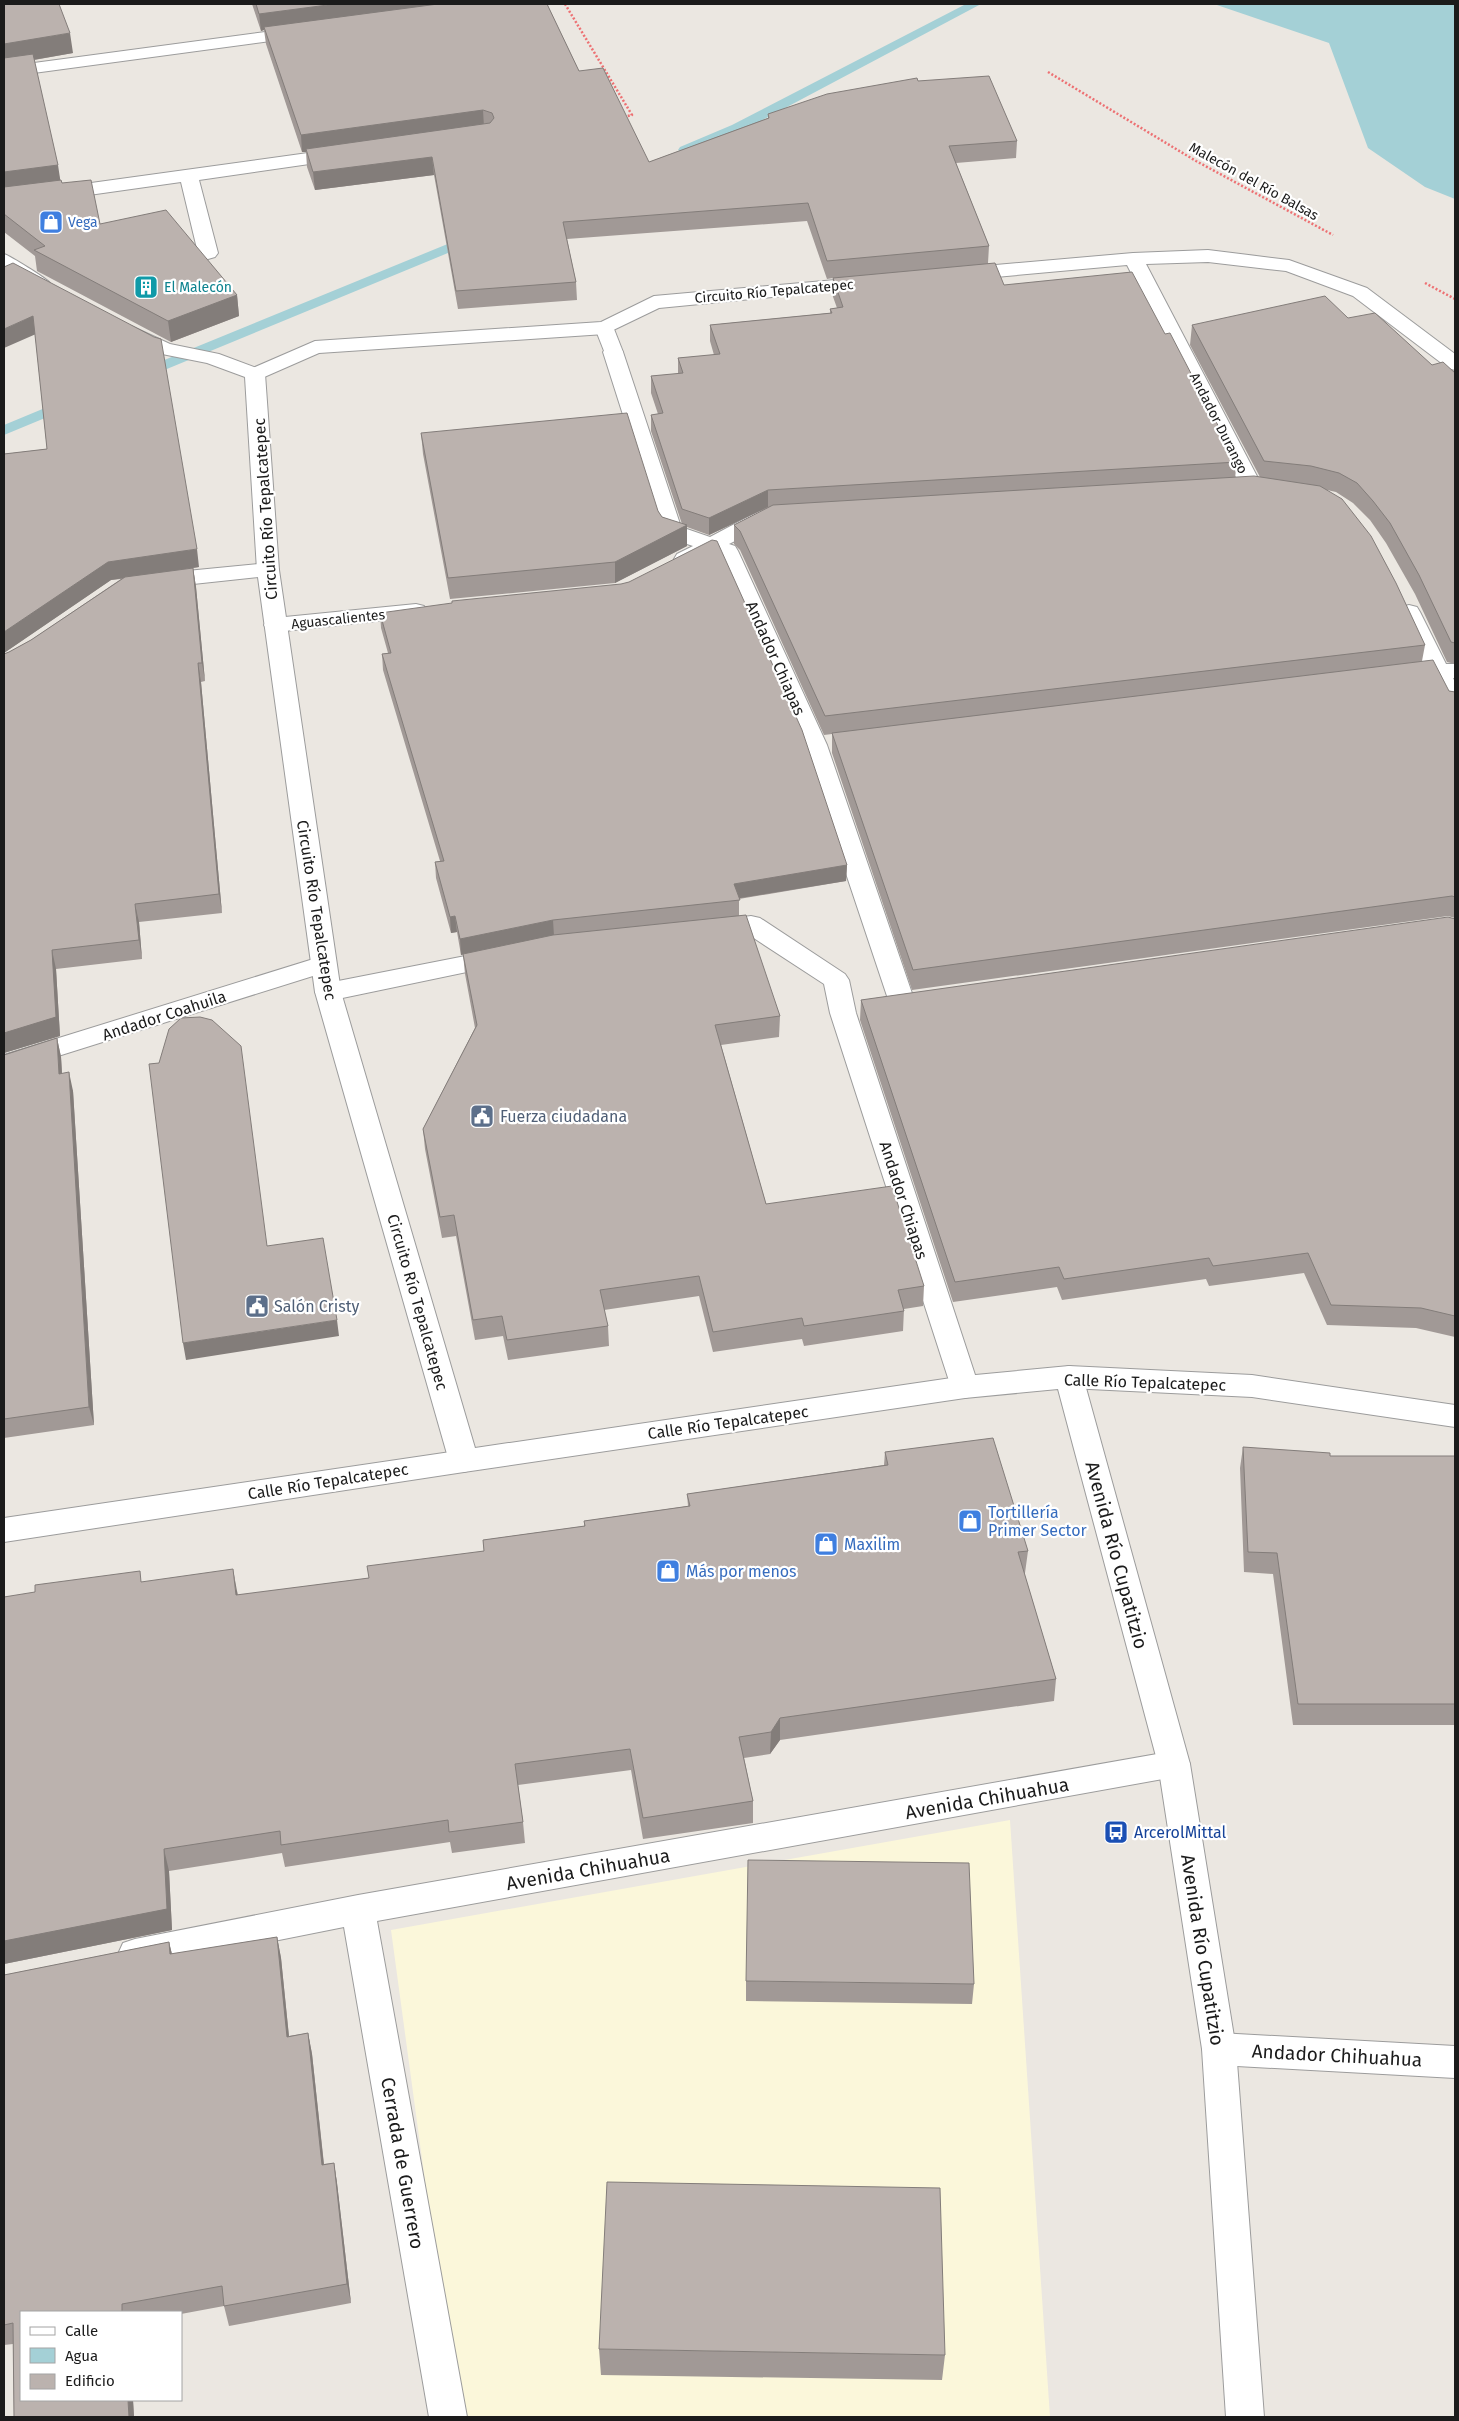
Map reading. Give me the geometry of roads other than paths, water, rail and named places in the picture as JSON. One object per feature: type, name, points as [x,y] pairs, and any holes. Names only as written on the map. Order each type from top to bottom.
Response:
[{"type":"street","points":[[4,72],[317,30]]},
{"type":"street","points":[[4,201],[366,151]]},
{"type":"street","points":[[189,176],[208,254]]},
{"type":"street","points":[[947,276],[1133,259],[1208,256],[1288,266],[1360,292],[1455,364]]},
{"type":"street","name":"Andador Durango","points":[[1133,259],[1242,487],[1300,495]]},
{"type":"street","points":[[4,260],[16,270],[60,293]]},
{"type":"street","name":"Circuito Río Tepalcatepec","points":[[464,1461],[328,992],[268,570],[255,374],[315,347],[605,328],[654,302],[889,281]]},
{"type":"street","points":[[112,321],[164,349],[212,358],[255,374]]},
{"type":"street","name":"Andador Chiapas","points":[[605,328],[671,531],[727,550],[824,744],[965,1387]]},
{"type":"street","points":[[664,570],[768,516],[788,515]]},
{"type":"street","points":[[137,584],[268,570]]},
{"type":"street","points":[[1399,592],[1446,671],[1455,705]]},
{"type":"street","name":"Aguascalientes","points":[[275,625],[434,609]]},
{"type":"street","points":[[1377,677],[1446,671]]},
{"type":"street","points":[[692,931],[751,924],[836,980],[882,1006]]},
{"type":"street","points":[[328,992],[526,952]]},
{"type":"street","name":"Andador Coahuila","points":[[4,1064],[323,964]]},
{"type":"street","name":"Calle Río Tepalcatepec","points":[[4,1530],[965,1387],[1069,1377],[1252,1386],[1455,1416]]},
{"type":"street","name":"Avenida Río Cupatitzio","points":[[1069,1377],[1174,1764],[1220,2049],[1245,2417]]},
{"type":"street","name":"Avenida Chihuahua","points":[[109,1959],[358,1910],[1174,1764]]},
{"type":"street","name":"Cerrada de Guerrero","points":[[358,1910],[448,2417]]},
{"type":"street","name":"Andador Chihuahua","points":[[1220,2049],[1455,2062]]},
{"type":"water","points":[[1214,4],[1455,4],[1455,199],[1425,187],[1368,148],[1329,43]]},
{"type":"waterway","points":[[685,150],[737,128],[975,4]]},
{"type":"waterway","points":[[140,375],[472,238]]},
{"type":"waterway","points":[[4,430],[69,403]]},
{"type":"place","name":"Vega","points":[[51,222]]},
{"type":"place","name":"El Malecón","points":[[146,287]]},
{"type":"place","name":"Fuerza ciudadana","points":[[482,1116]]},
{"type":"place","name":"Salón Cristy","points":[[257,1306]]},
{"type":"place","name":"Tortillería Primer Sector","points":[[970,1521]]},
{"type":"place","name":"Maxilim","points":[[826,1544]]},
{"type":"place","name":"Más por menos","points":[[668,1571]]},
{"type":"place","name":"ArcerolMittal","points":[[1116,1832]]}]
